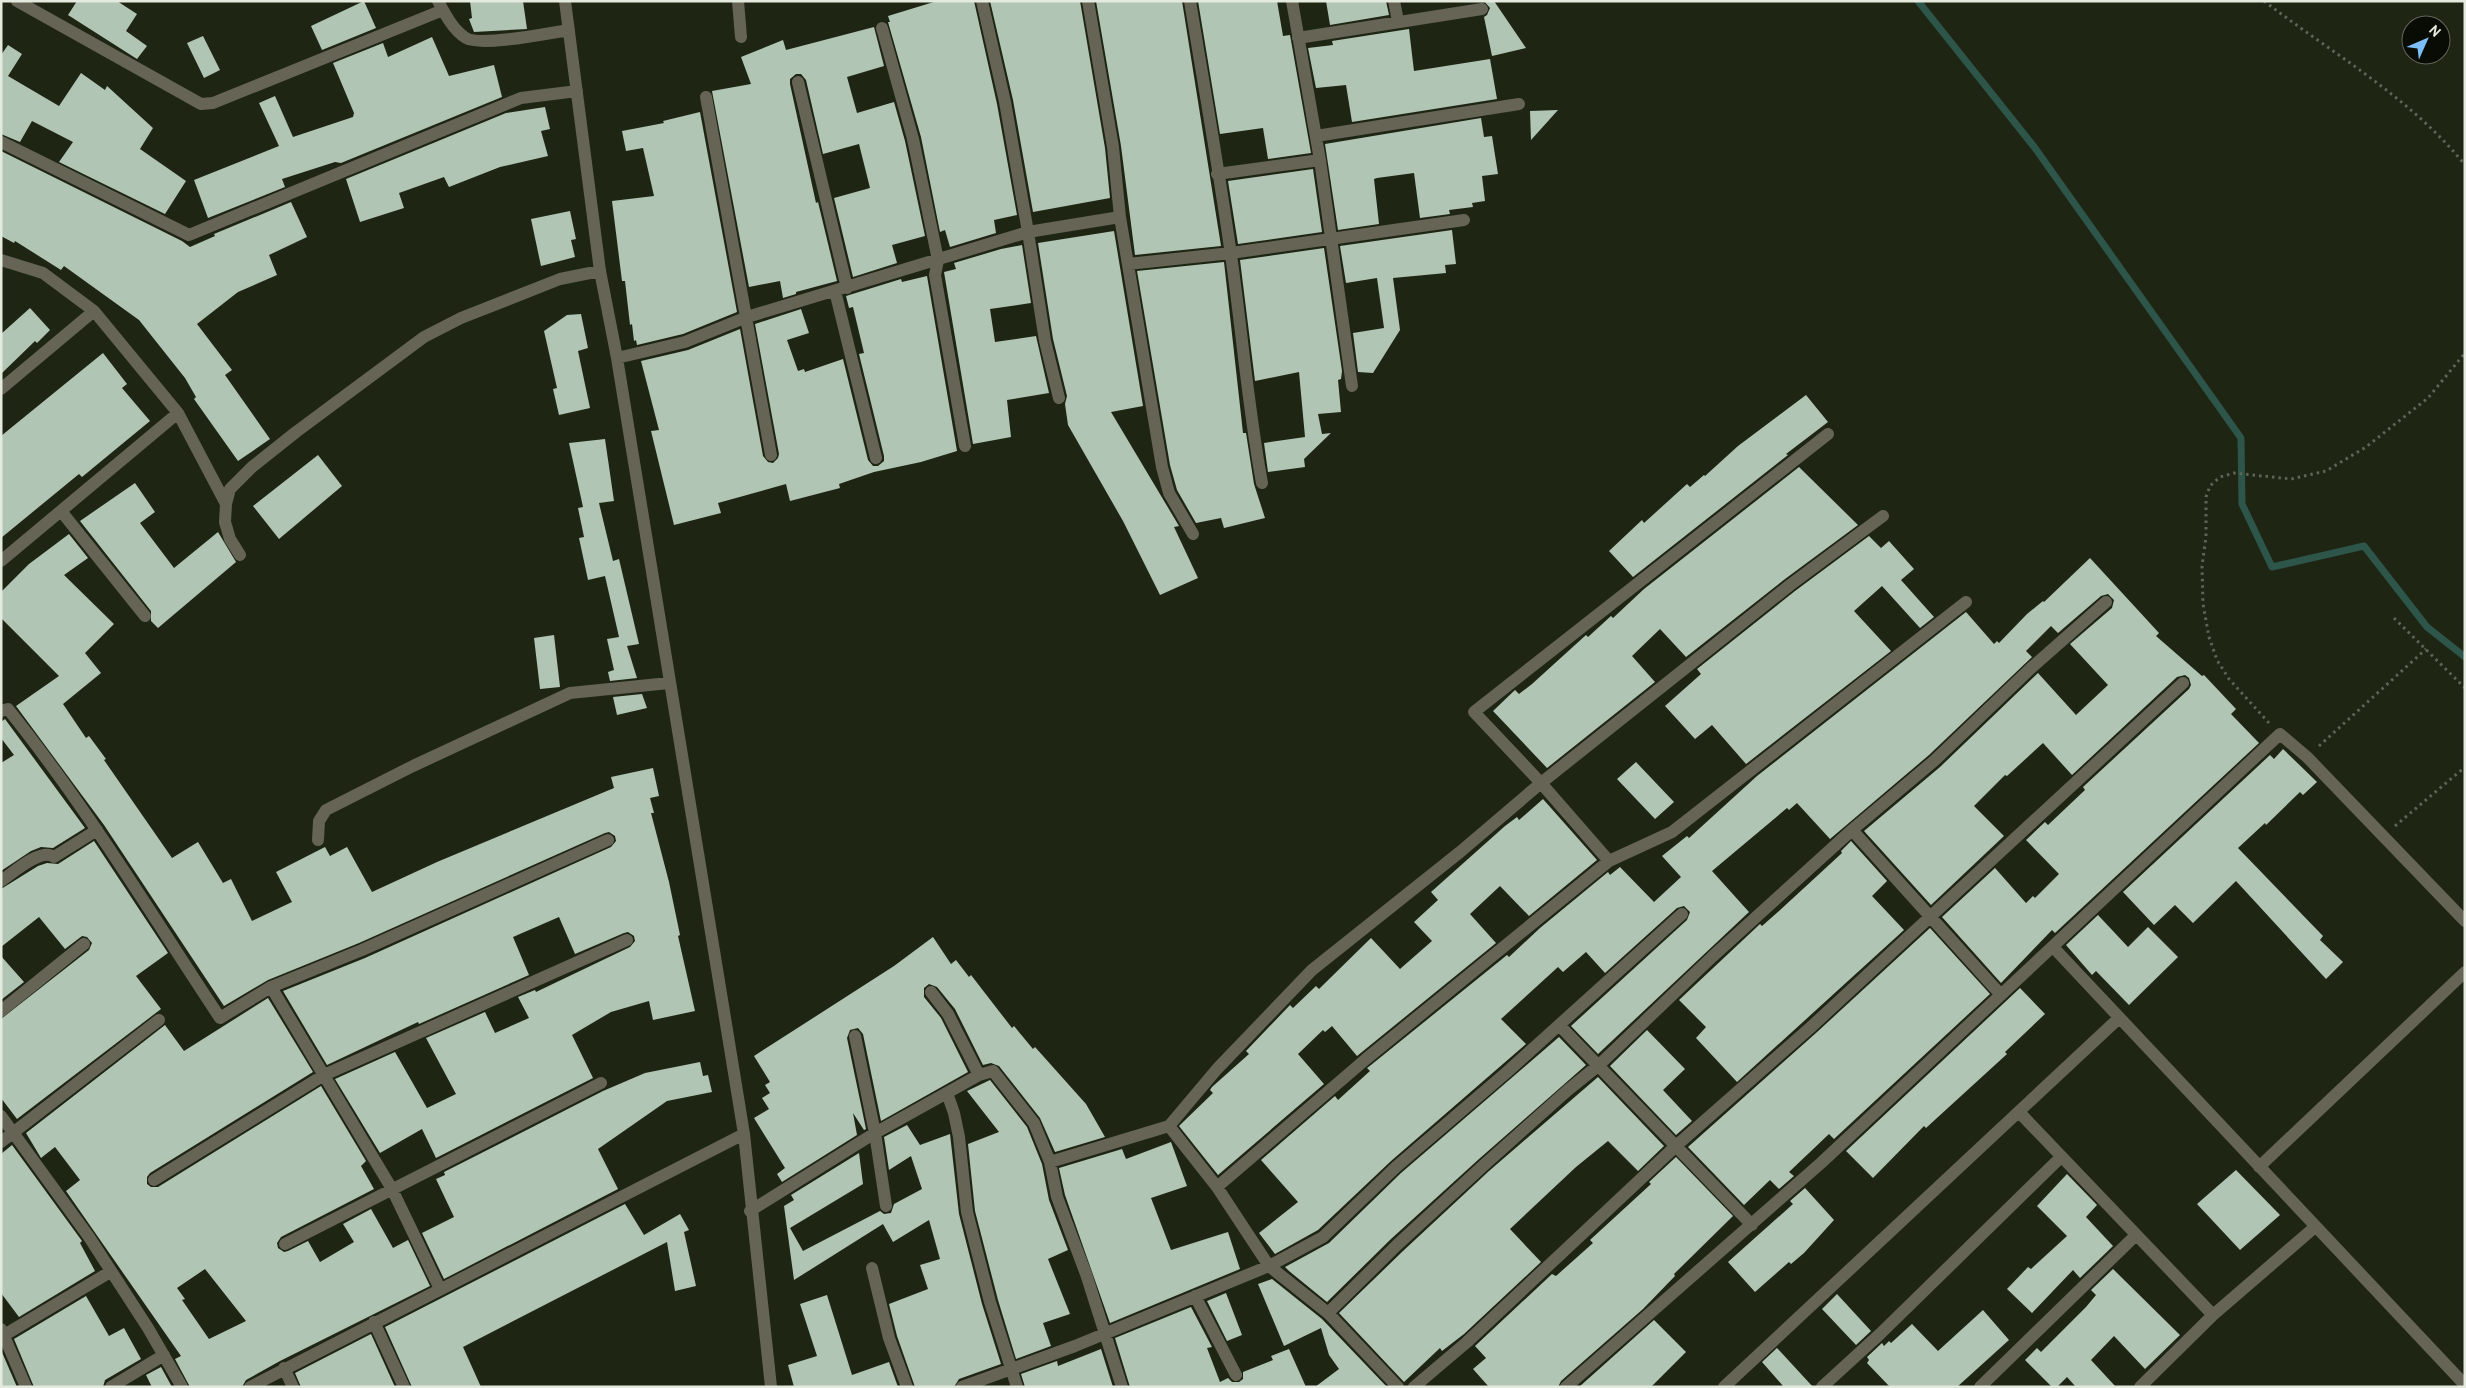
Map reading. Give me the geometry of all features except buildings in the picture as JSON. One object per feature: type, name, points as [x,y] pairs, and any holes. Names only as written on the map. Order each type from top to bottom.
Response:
[{"type":"street","points":[[17,1],[200,104],[213,103],[440,6],[457,31],[468,39],[484,42],[569,30]]},
{"type":"street","points":[[566,1],[600,271],[617,358],[744,1134],[750,1211],[771,1387]]},
{"type":"street","points":[[738,1],[741,36]]},
{"type":"street","points":[[982,1],[1005,102],[1045,340],[1058,398]]},
{"type":"street","points":[[1088,1],[1113,147],[1120,217],[1162,467],[1169,493],[1193,534]]},
{"type":"street","points":[[1190,1],[1231,253],[1246,366],[1250,416],[1262,483]]},
{"type":"street","points":[[1292,1],[1320,160],[1352,386]]},
{"type":"street","points":[[1394,1],[1398,21]]},
{"type":"street","points":[[1298,38],[1482,9]]},
{"type":"street","points":[[882,28],[913,139],[938,260],[935,275],[965,446]]},
{"type":"street","points":[[798,82],[876,458]]},
{"type":"street","points":[[1,142],[189,235],[521,98],[577,91]]},
{"type":"street","points":[[706,97],[747,317],[770,455]]},
{"type":"street","points":[[1316,136],[1519,104]]},
{"type":"street","points":[[1217,174],[1320,160]]},
{"type":"street","points":[[617,358],[685,342],[747,317],[1028,232],[1120,217]]},
{"type":"street","points":[[1128,264],[1231,253],[1464,220]]},
{"type":"street","points":[[1,260],[43,273],[94,311],[178,413],[226,504]]},
{"type":"street","points":[[240,555],[230,539],[225,522],[226,504],[230,489],[252,467],[424,337],[461,318],[560,278],[600,271]]},
{"type":"street","points":[[1,389],[94,311]]},
{"type":"street","points":[[1,561],[178,413]]},
{"type":"street","points":[[1609,861],[1541,783],[1474,712],[1828,434]]},
{"type":"street","points":[[61,511],[145,616]]},
{"type":"street","points":[[1050,1162],[1169,1126],[1217,1069],[1312,970],[1460,852],[1541,783],[1783,590],[1884,516]]},
{"type":"street","points":[[1217,1187],[1366,1059],[1609,861],[1672,832],[1966,602]]},
{"type":"street","points":[[1328,1313],[1397,1245],[1484,1164],[1599,1065],[1852,830],[1934,761],[2030,669],[2106,602]]},
{"type":"street","points":[[318,840],[319,821],[326,810],[518,716],[570,693],[669,683]]},
{"type":"street","points":[[1414,1387],[1467,1342],[1677,1145],[1931,916],[2183,683]]},
{"type":"street","points":[[1,711],[8,709],[36,743],[97,830],[220,1018],[271,987],[362,950],[608,840]]},
{"type":"street","points":[[1566,1387],[1752,1225],[2280,734],[2307,756],[2465,921]]},
{"type":"street","points":[[1,882],[41,854],[50,854],[54,857],[97,830]]},
{"type":"street","points":[[1852,830],[2001,995]]},
{"type":"street","points":[[962,1387],[1105,1334],[1269,1266],[1323,1237],[1396,1167],[1559,1025],[1682,914]]},
{"type":"street","points":[[154,1180],[324,1075],[627,940]]},
{"type":"street","points":[[1,1011],[84,944]]},
{"type":"street","points":[[2053,947],[2465,1385]]},
{"type":"street","points":[[2259,1167],[2465,972]]},
{"type":"street","points":[[271,987],[392,1189],[440,1289]]},
{"type":"street","points":[[931,992],[948,1014],[980,1075]]},
{"type":"street","points":[[1724,1387],[2119,1018]]},
{"type":"street","points":[[1,1142],[159,1020]]},
{"type":"street","points":[[1559,1025],[1677,1145],[1752,1225]]},
{"type":"street","points":[[855,1036],[875,1133],[886,1206]]},
{"type":"street","points":[[750,1211],[875,1133],[980,1075],[993,1071],[1034,1122],[1050,1162],[1057,1197],[1086,1274],[1122,1387]]},
{"type":"street","points":[[285,1244],[601,1083]]},
{"type":"street","points":[[947,1093],[959,1136],[967,1212],[1017,1387]]},
{"type":"street","points":[[2018,1112],[2213,1315]]},
{"type":"street","points":[[1,1116],[89,1237],[164,1355],[182,1387]]},
{"type":"street","points":[[1169,1126],[1217,1187],[1269,1266],[1328,1313],[1398,1387]]},
{"type":"street","points":[[250,1387],[744,1134]]},
{"type":"street","points":[[1822,1387],[1880,1334],[2061,1158]]},
{"type":"street","points":[[2140,1387],[2213,1315],[2315,1227]]},
{"type":"street","points":[[1980,1387],[2136,1235]]},
{"type":"street","points":[[872,1268],[889,1338],[907,1387]]},
{"type":"street","points":[[26,1387],[2,1334],[110,1272]]},
{"type":"street","points":[[1195,1296],[1236,1374]]},
{"type":"street","points":[[374,1322],[404,1387]]},
{"type":"street","points":[[111,1387],[164,1355]]},
{"type":"street","points":[[284,1368],[293,1387]]},
{"type":"path","points":[[2264,1],[2365,74],[2424,121],[2465,165]]},
{"type":"path","points":[[2280,734],[2229,679],[2217,660],[2208,629],[2203,604],[2202,566],[2206,537],[2206,497],[2210,486],[2220,477],[2234,473],[2291,479],[2326,471],[2366,447],[2428,398],[2465,353]]},
{"type":"path","points":[[2394,618],[2465,688]]},
{"type":"path","points":[[2307,756],[2426,649]]},
{"type":"path","points":[[2384,835],[2465,767]]},
{"type":"waterway","points":[[1918,1],[2035,148],[2241,438],[2242,504],[2272,567],[2364,546],[2427,627],[2465,657]]}]
